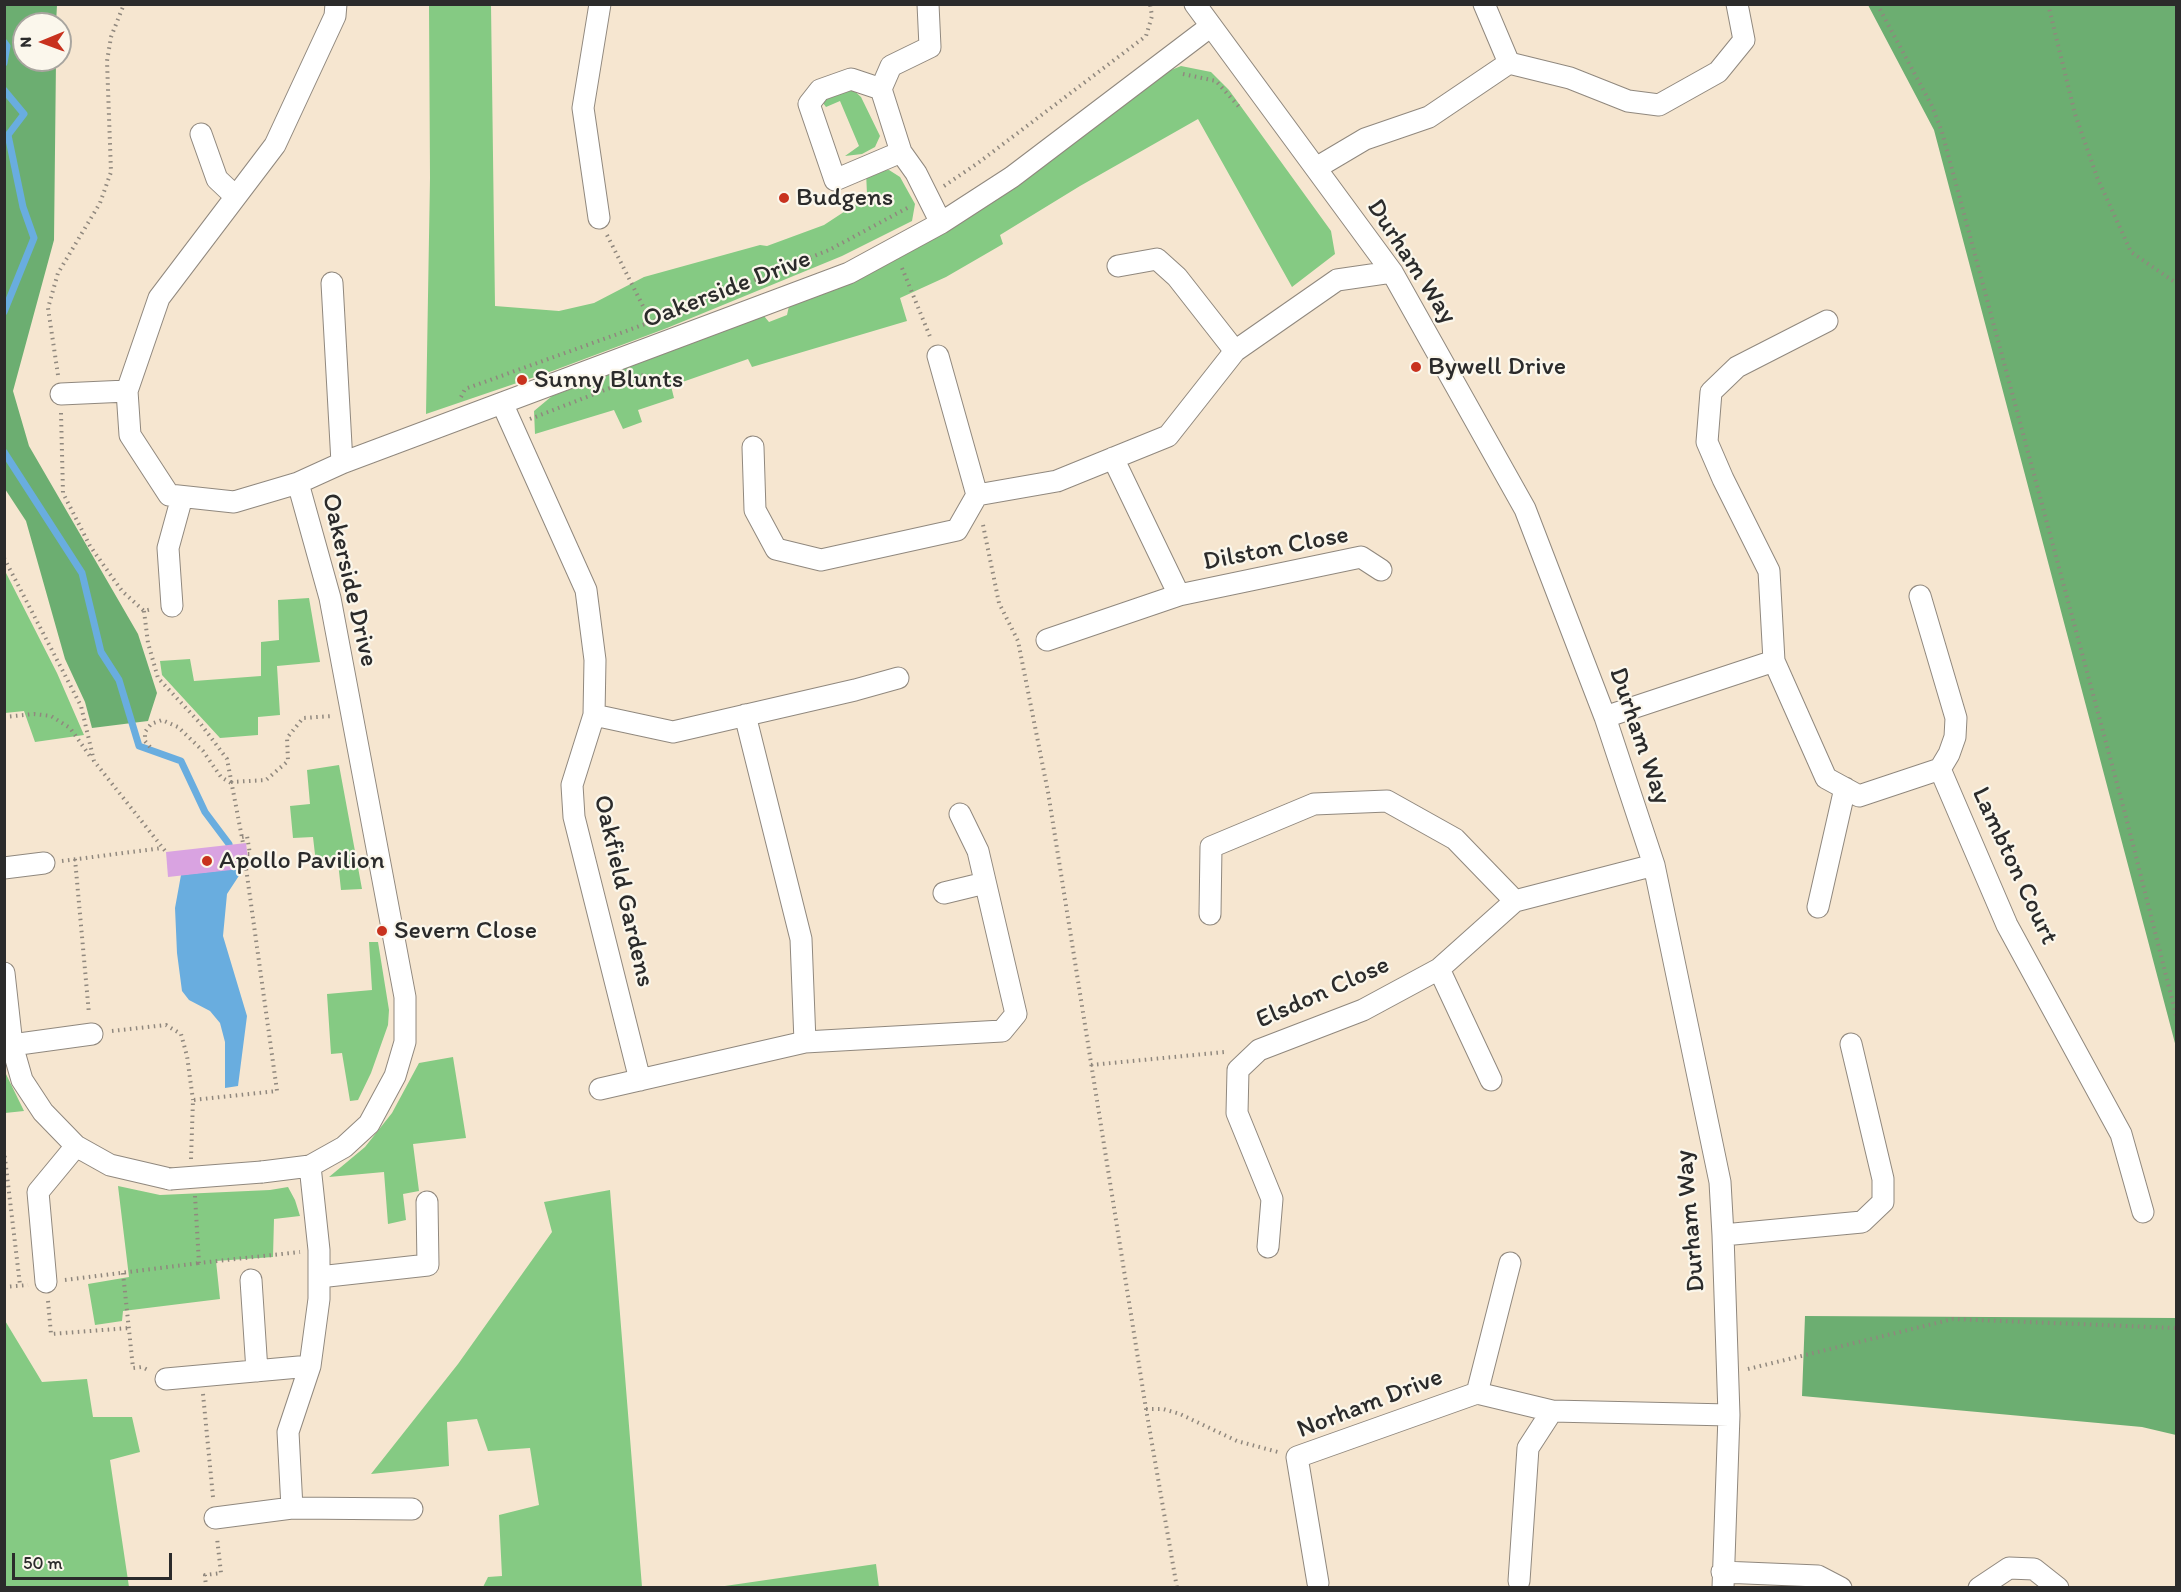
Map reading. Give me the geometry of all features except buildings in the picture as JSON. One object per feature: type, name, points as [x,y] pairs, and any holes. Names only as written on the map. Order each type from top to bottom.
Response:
[{"type":"street","points":[[298,483],[234,502],[169,495],[130,435],[127,391],[159,298],[275,145],[335,16],[336,4]]},
{"type":"street","points":[[599,218],[583,108],[600,4]]},
{"type":"street","points":[[928,4],[930,47],[891,66],[881,89],[901,152],[916,173],[941,223]]},
{"type":"street","name":"Durham Way","points":[[1195,4],[1392,272],[1525,509],[1605,717],[1654,865],[1720,1182],[1729,1415],[1722,1580]]},
{"type":"street","points":[[1484,4],[1509,63]]},
{"type":"street","points":[[1316,168],[1365,139],[1429,117],[1509,63],[1570,78],[1628,101],[1659,105],[1718,72],[1744,40],[1737,4]]},
{"type":"street","name":"Oakerside Drive","points":[[4,973],[12,1045],[22,1080],[43,1112],[76,1146],[110,1164],[170,1179],[310,1166],[344,1147],[369,1124],[394,1076],[405,1042],[405,997],[330,598],[298,483],[342,463],[449,422],[849,273],[941,223],[1012,177],[1210,26]]},
{"type":"street","points":[[881,89],[851,79],[820,90],[810,104],[835,180],[901,152]]},
{"type":"street","points":[[201,134],[217,179],[235,196]]},
{"type":"street","points":[[1118,266],[1157,259],[1177,277],[1235,351]]},
{"type":"street","points":[[978,495],[1057,481],[1168,436],[1235,351],[1337,280],[1392,272]]},
{"type":"street","points":[[332,283],[342,463]]},
{"type":"street","points":[[1818,908],[1845,788],[1826,778],[1774,661],[1769,571],[1707,442],[1711,392],[1737,367],[1827,321]]},
{"type":"street","points":[[753,447],[755,510],[776,549],[821,560],[957,530],[978,495],[938,356]]},
{"type":"street","points":[[61,394],[127,391]]},
{"type":"street","name":"Oakfield Gardens","points":[[502,403],[586,590],[595,660],[594,715],[572,785],[574,818],[640,1080]]},
{"type":"street","name":"Dilston Close","points":[[1113,458],[1179,595]]},
{"type":"street","points":[[172,606],[168,548],[182,497]]},
{"type":"street","name":"Dilston Close","points":[[1047,640],[1179,595],[1361,557],[1381,570]]},
{"type":"street","points":[[1920,596],[1956,718],[1955,737],[1940,769]]},
{"type":"street","points":[[1605,717],[1774,661]]},
{"type":"street","points":[[594,715],[673,732],[898,678]]},
{"type":"street","points":[[745,715],[801,939],[805,1042]]},
{"type":"street","name":"Lambton Court","points":[[1845,788],[1859,796],[1940,769],[2007,925],[2121,1134],[2143,1212]]},
{"type":"street","points":[[1210,914],[1211,847],[1314,804],[1387,801],[1455,839],[1515,901]]},
{"type":"street","points":[[600,1089],[805,1042],[1002,1031],[1016,1014],[978,851],[960,814]]},
{"type":"street","points":[[4,868],[44,863]]},
{"type":"street","name":"Elsdon Close","points":[[1268,1247],[1272,1198],[1237,1113],[1238,1070],[1247,1060],[1259,1050],[1363,1010],[1439,969],[1515,901],[1654,865]]},
{"type":"street","points":[[944,893],[985,883]]},
{"type":"street","points":[[1439,969],[1491,1080]]},
{"type":"street","points":[[12,1045],[92,1034]]},
{"type":"street","points":[[1723,1234],[1862,1222],[1883,1202],[1883,1179],[1851,1044]]},
{"type":"street","points":[[46,1282],[38,1192],[76,1146]]},
{"type":"street","points":[[292,1508],[288,1432],[310,1366],[319,1299],[319,1250],[310,1166]]},
{"type":"street","points":[[319,1277],[428,1265],[427,1202]]},
{"type":"street","name":"Norham Drive","points":[[1477,1393],[1510,1263]]},
{"type":"street","points":[[251,1280],[257,1371]]},
{"type":"street","points":[[166,1379],[310,1366]]},
{"type":"street","name":"Norham Drive","points":[[1318,1583],[1297,1457],[1477,1393],[1552,1411],[1729,1415]]},
{"type":"street","points":[[1520,1581],[1528,1448],[1552,1411]]},
{"type":"street","points":[[215,1518],[292,1508],[412,1509]]},
{"type":"street","points":[[1978,1587],[2009,1568],[2034,1569],[2058,1587]]},
{"type":"street","points":[[1722,1580],[1818,1576],[1841,1587]]},
{"type":"path","points":[[124,4],[111,37],[107,61],[111,172],[100,202],[58,273],[48,308],[61,394],[63,493],[90,546],[122,591],[144,611],[148,643],[158,678],[200,723],[227,759],[243,843]]},
{"type":"path","points":[[938,189],[978,163],[1146,36],[1152,16],[1150,4]]},
{"type":"path","points":[[1877,4],[1932,106],[1942,132],[2126,817],[2176,1015]]},
{"type":"path","points":[[2048,4],[2075,114],[2097,177],[2131,252],[2176,283]]},
{"type":"path","points":[[449,422],[465,388],[651,322],[764,277],[829,250],[913,205]]},
{"type":"path","points":[[599,218],[662,344]]},
{"type":"path","points":[[894,249],[938,356]]},
{"type":"path","points":[[978,495],[999,603],[1018,641],[1048,792],[1146,1409],[1177,1587]]},
{"type":"path","points":[[4,558],[81,706],[94,761]]},
{"type":"path","points":[[144,611],[172,606]]},
{"type":"path","points":[[4,717],[33,714],[51,716],[70,728],[164,850],[44,863]]},
{"type":"path","points":[[150,747],[145,741],[145,732],[151,724],[162,720],[178,727],[203,751],[221,777],[231,782],[266,780],[288,761],[287,738],[303,718],[351,714]]},
{"type":"path","points":[[242,837],[247,836],[250,854],[247,854]]},
{"type":"path","points":[[75,859],[92,1034],[166,1025],[181,1034],[187,1056],[193,1100],[192,1167]]},
{"type":"path","points":[[193,1100],[277,1091],[246,868]]},
{"type":"path","points":[[1091,1065],[1230,1052],[1247,1060]]},
{"type":"path","points":[[4,1150],[20,1286]]},
{"type":"path","points":[[194,1186],[199,1263]]},
{"type":"path","points":[[4,1287],[319,1250]]},
{"type":"path","points":[[123,1273],[133,1368],[142,1367],[166,1379]]},
{"type":"path","points":[[46,1282],[51,1335],[129,1328]]},
{"type":"path","points":[[1727,1374],[1953,1319],[2176,1328]]},
{"type":"path","points":[[202,1376],[221,1573],[205,1575],[206,1587]]},
{"type":"path","points":[[1146,1409],[1163,1408],[1237,1441],[1297,1457]]},
{"type":"green space","points":[[4,5],[57,5],[57,12],[12,12],[12,72],[56,72],[54,240],[13,391],[29,446],[138,634],[157,693],[148,721],[92,728],[85,702],[65,659],[26,521],[5,489]]},
{"type":"green space","points":[[429,5],[491,5],[495,306],[559,311],[594,303],[644,277],[760,245],[767,246],[824,225],[856,204],[867,194],[866,172],[889,170],[900,177],[915,204],[912,221],[842,256],[667,328],[555,370],[426,414],[430,178]]},
{"type":"green space","points":[[1868,5],[2176,5],[2176,1047],[1934,130]]},
{"type":"green space","points":[[1181,66],[1211,72],[1229,90],[1331,231],[1335,254],[1292,287],[1198,119],[1080,186],[1000,235],[1003,244],[946,277],[900,298],[907,321],[752,367],[748,359],[671,386],[674,398],[638,410],[642,422],[623,429],[614,410],[535,434],[534,411],[552,396],[764,316],[769,322],[787,315],[789,306],[890,263],[932,240],[978,212],[1059,154],[1164,73]]},
{"type":"green space","points":[[850,87],[861,97],[880,136],[875,147],[862,154],[845,156],[859,146],[840,101],[826,107],[823,103],[832,92]]},
{"type":"green space","points":[[4,569],[57,673],[84,735],[35,742],[24,711],[5,713]]},
{"type":"green space","points":[[309,598],[320,662],[277,666],[280,715],[258,717],[258,735],[220,738],[162,675],[160,661],[190,659],[194,681],[261,676],[261,642],[279,640],[278,600]]},
{"type":"green space","points":[[339,765],[362,889],[341,890],[338,862],[316,863],[313,837],[293,838],[290,806],[310,804],[307,770]]},
{"type":"green space","points":[[369,942],[378,942],[389,1010],[388,1025],[371,1073],[358,1100],[350,1101],[342,1053],[331,1054],[327,994],[372,990]]},
{"type":"green space","points":[[453,1057],[466,1138],[413,1144],[419,1191],[403,1194],[406,1220],[388,1224],[384,1172],[329,1177],[365,1147],[392,1113],[419,1063]]},
{"type":"green space","points":[[5,1072],[24,1111],[5,1113]]},
{"type":"green space","points":[[118,1186],[160,1195],[270,1190],[288,1187],[300,1216],[274,1219],[273,1257],[216,1261],[220,1299],[123,1311],[122,1321],[95,1325],[88,1284],[129,1277]]},
{"type":"green space","points":[[610,1190],[642,1587],[483,1587],[488,1577],[502,1576],[499,1515],[539,1505],[530,1448],[488,1451],[477,1419],[447,1422],[449,1466],[371,1474],[458,1364],[552,1232],[544,1202]]},
{"type":"green space","points":[[1805,1316],[2176,1318],[2176,1435],[2142,1427],[1802,1396]]},
{"type":"green space","points":[[4,1319],[42,1382],[87,1379],[93,1417],[132,1417],[140,1452],[110,1460],[129,1587],[5,1587]]},
{"type":"green space","points":[[876,1564],[879,1587],[718,1587]]},
{"type":"water","points":[[244,868],[227,894],[223,936],[247,1016],[238,1086],[225,1088],[225,1042],[220,1023],[210,1011],[189,1000],[182,991],[175,908],[181,875]]},
{"type":"waterway","points":[[4,42],[7,46],[4,63]]},
{"type":"waterway","points":[[4,90],[24,114],[8,135],[23,207],[34,238],[4,312]]},
{"type":"waterway","points":[[4,452],[82,573],[101,652],[119,680],[139,746],[181,761],[205,812],[229,844],[230,852]]},
{"type":"place","name":"Budgens","points":[[784,198]]},
{"type":"place","name":"Bywell Drive","points":[[1416,367]]},
{"type":"place","name":"Sunny Blunts","points":[[522,380]]},
{"type":"place","name":"Apollo Pavilion","points":[[207,861]]},
{"type":"place","name":"Severn Close","points":[[382,931]]}]
